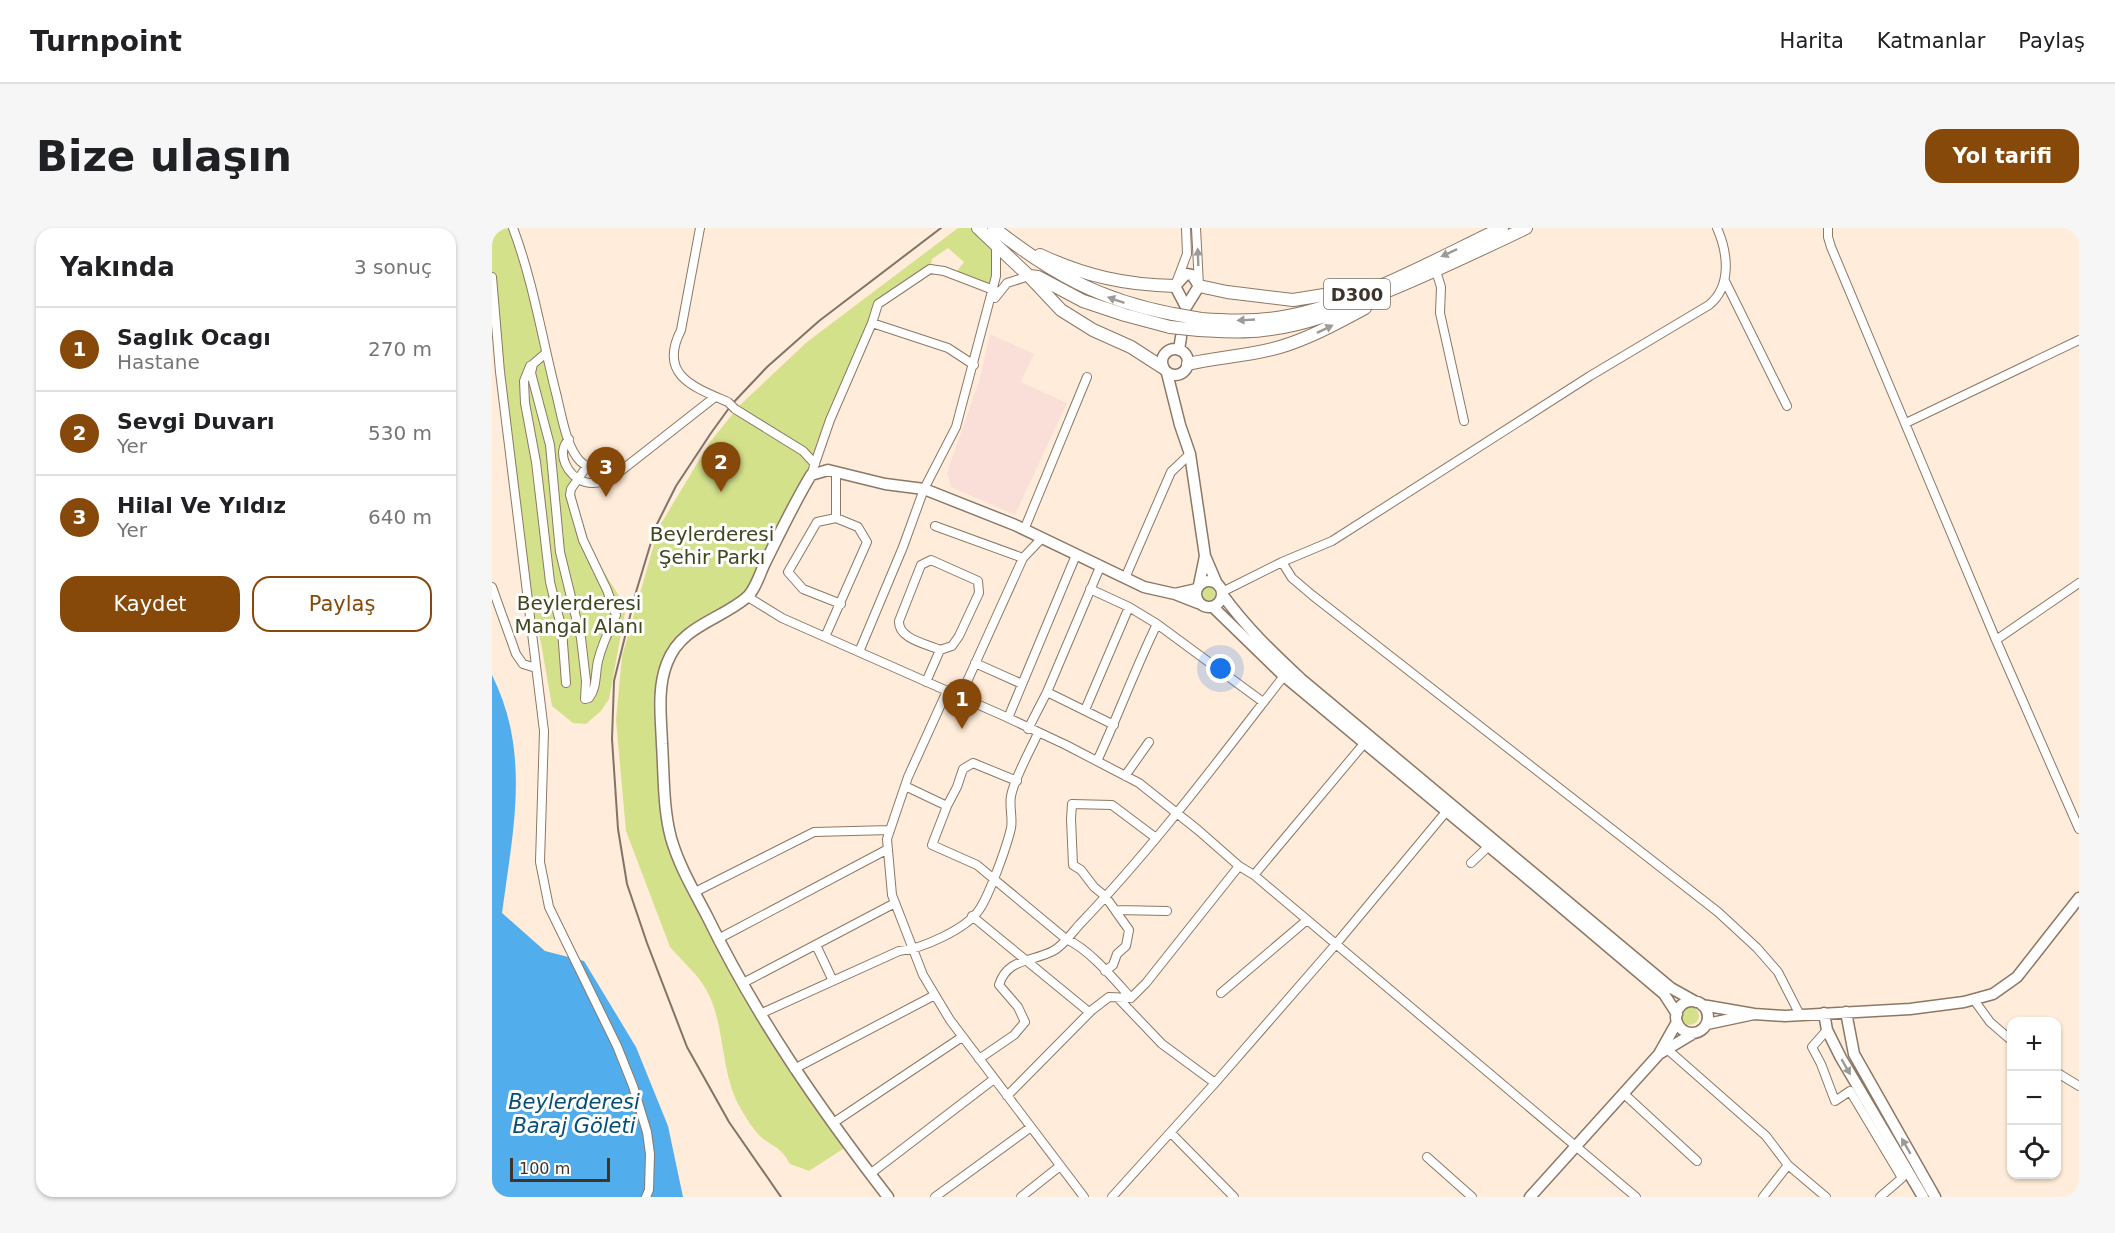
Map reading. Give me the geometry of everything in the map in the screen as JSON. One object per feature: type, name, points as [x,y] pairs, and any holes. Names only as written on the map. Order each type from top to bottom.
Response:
[{"type":"highway","name":"D300","points":[[978,228],[1029,276],[1038,277],[1083,301],[1125,315],[1200,324],[1234,332],[1286,326],[1338,312],[1436,271],[1526,228]]},
{"type":"highway","name":"D300","points":[[994,228],[1041,264],[1091,291],[1172,320]]},
{"type":"highway","name":"D300","points":[[1200,324],[1282,317],[1326,306],[1385,284],[1502,228]]},
{"type":"highway","points":[[1009,240],[1061,265],[1105,279],[1142,285],[1175,286]]},
{"type":"highway","points":[[1184,369],[1214,358],[1236,357],[1280,347],[1310,336],[1436,271]]},
{"type":"highway","points":[[1029,276],[1061,310],[1093,330],[1131,347],[1165,370]]},
{"type":"highway","points":[[1199,286],[1227,292],[1293,300],[1318,298],[1385,284]]},
{"type":"main road","points":[[1186,274],[1192,275],[1199,286],[1186,307],[1175,286],[1186,274]]},
{"type":"main road","points":[[1179,350],[1181,337]]},
{"type":"main road","points":[[1174,397],[1184,369],[1186,355],[1179,350],[1166,352],[1162,359],[1180,425],[1191,454],[1205,556],[1220,590],[1237,616],[1287,672]]},
{"type":"main road","points":[[1165,370],[1176,375],[1184,369]]},
{"type":"main road","points":[[888,1197],[794,1069],[760,1014],[718,939],[675,850],[666,808],[661,714],[663,677],[667,662],[688,633],[748,597],[813,469],[828,470],[885,484],[924,489],[1042,538],[1144,587],[1175,594],[1203,607],[1213,607],[1220,602],[1220,590]]},
{"type":"main road","points":[[1198,603],[1195,596],[1205,556]]},
{"type":"main road","points":[[1175,594],[1198,587],[1207,581],[1220,590]]},
{"type":"main road","points":[[1213,607],[1367,741],[1671,988],[1699,1003],[1708,1014],[1707,1024],[1703,1029],[1663,1052],[1530,1197]]},
{"type":"main road","points":[[1492,843],[1664,994],[1683,1031],[1694,1033]]},
{"type":"main road","points":[[1663,1052],[1684,1004],[1699,1003],[1754,1014],[1800,1015],[1911,1009],[1974,1000],[1993,994],[2017,977],[2079,898]]},
{"type":"main road","points":[[1846,1012],[1854,1054],[1935,1197]]},
{"type":"main road","points":[[1824,1013],[1827,1030],[1841,1058],[1923,1197]]},
{"type":"main road","points":[[1707,1024],[1754,1014]]},
{"type":"street","points":[[513,228],[525,259],[546,353],[573,452],[582,463],[594,469],[620,470]]},
{"type":"street","points":[[700,228],[681,330],[674,344],[672,359],[678,371],[690,385],[728,402],[735,409],[803,451],[813,469]]},
{"type":"street","points":[[1175,286],[1187,254],[1186,228]]},
{"type":"street","points":[[1196,228],[1199,286]]},
{"type":"street","points":[[1220,590],[1332,541],[1590,376],[1717,299],[1725,281],[1726,253],[1718,228]]},
{"type":"street","points":[[1828,228],[1831,247],[1996,640],[2079,829]]},
{"type":"street","points":[[859,652],[903,548],[924,489],[956,427],[988,311],[996,291],[996,246]]},
{"type":"street","points":[[813,469],[830,420],[878,304],[930,269],[996,291]]},
{"type":"street","points":[[1436,271],[1441,287],[1440,313],[1464,421]]},
{"type":"street","points":[[996,291],[1007,283],[1029,276]]},
{"type":"street","points":[[492,277],[500,372],[544,731],[540,862],[549,907],[617,1046],[642,1113],[650,1154],[649,1190],[646,1197]]},
{"type":"street","points":[[1725,281],[1786,406]]},
{"type":"street","points":[[872,323],[948,348],[974,365]]},
{"type":"street","points":[[1906,423],[2079,340]]},
{"type":"street","points":[[546,353],[528,369],[524,381],[525,403],[536,462],[550,582],[562,630],[566,683]]},
{"type":"street","points":[[533,364],[531,373],[551,449],[564,573],[581,639],[586,681],[585,699],[589,699],[594,692],[598,660],[616,615],[607,590],[583,540],[570,495],[571,489],[588,466]]},
{"type":"street","points":[[1024,530],[1087,377]]},
{"type":"street","points":[[569,439],[564,444],[562,452],[565,463],[574,476],[593,483],[603,482],[613,477],[715,397]]},
{"type":"street","points":[[1125,578],[1171,472],[1191,454]]},
{"type":"street","points":[[836,472],[836,518]]},
{"type":"street","points":[[825,637],[840,604],[867,542],[858,527],[836,518],[817,522],[788,572],[803,589],[840,604]]},
{"type":"street","points":[[935,526],[1023,558]]},
{"type":"street","points":[[960,697],[1023,558],[1042,538]]},
{"type":"street","points":[[1008,718],[1076,555]]},
{"type":"street","points":[[926,682],[940,650],[952,646],[959,636],[979,593],[978,581],[931,560],[921,565],[898,628],[902,634],[940,650]]},
{"type":"street","points":[[1282,562],[1292,578],[1312,595],[1718,912],[1757,948],[1778,972],[1800,1015]]},
{"type":"street","points":[[1028,729],[1047,692],[1100,567]]},
{"type":"street","points":[[1996,640],[2079,584]]},
{"type":"street","points":[[492,588],[516,654],[524,664],[536,668]]},
{"type":"street","points":[[1090,589],[1129,607],[1157,624],[1263,702]]},
{"type":"street","points":[[748,597],[782,618],[1008,718],[1139,783],[1239,866],[1254,875],[1576,1145],[1632,1196]]},
{"type":"street","points":[[1085,710],[1129,607]]},
{"type":"street","points":[[1097,761],[1114,725],[1139,660],[1157,624]]},
{"type":"street","points":[[975,663],[1022,684]]},
{"type":"street","points":[[980,1059],[1014,1035],[1025,1022],[1018,1007],[999,985],[1002,974],[1010,967],[1055,950],[1066,939],[1177,813],[1287,672]]},
{"type":"street","points":[[947,691],[905,786],[887,839],[892,895],[923,975],[935,995],[962,1036],[1084,1197]]},
{"type":"street","points":[[1047,692],[1114,725]]},
{"type":"street","points":[[760,1014],[899,951],[913,950],[954,932],[979,911],[1011,826],[1009,811],[1011,794],[1038,733]]},
{"type":"street","points":[[1254,875],[1367,741]]},
{"type":"street","points":[[1125,776],[1149,742]]},
{"type":"street","points":[[1017,781],[973,763],[963,769],[932,845],[977,865],[1066,939],[1074,943],[1131,998]]},
{"type":"street","points":[[905,786],[947,806]]},
{"type":"street","points":[[1105,971],[1113,965],[1117,954],[1126,946],[1129,930],[1105,896],[1094,887],[1081,870],[1073,865],[1072,804],[1112,805],[1156,837]]},
{"type":"street","points":[[1112,1197],[1336,944],[1449,808]]},
{"type":"street","points":[[695,892],[814,832],[890,830]]},
{"type":"street","points":[[1471,863],[1492,843]]},
{"type":"street","points":[[718,939],[888,849]]},
{"type":"street","points":[[1007,1096],[1089,1012],[1109,997],[1131,998],[1146,983],[1239,866]]},
{"type":"street","points":[[743,984],[895,903]]},
{"type":"street","points":[[1116,910],[1167,911]]},
{"type":"street","points":[[972,916],[1089,1012]]},
{"type":"street","points":[[1221,993],[1307,920]]},
{"type":"street","points":[[816,945],[833,981]]},
{"type":"street","points":[[1010,967],[1014,950]]},
{"type":"street","points":[[794,1069],[935,995]]},
{"type":"street","points":[[1118,998],[1162,1044],[1215,1083]]},
{"type":"street","points":[[1974,1000],[1990,1022],[2007,1037]]},
{"type":"street","points":[[1827,1030],[1812,1047],[1835,1101],[1850,1091],[1902,1179],[1880,1197]]},
{"type":"street","points":[[832,1123],[962,1036]]},
{"type":"street","points":[[1663,1052],[1766,1136],[1788,1165],[1826,1197]]},
{"type":"street","points":[[2061,1075],[2079,1086]]},
{"type":"street","points":[[870,1174],[994,1079]]},
{"type":"street","points":[[1623,1093],[1697,1161]]},
{"type":"street","points":[[935,1197],[1031,1127]]},
{"type":"street","points":[[1171,1133],[1234,1197]]},
{"type":"street","points":[[1427,1157],[1472,1197]]},
{"type":"street","points":[[1763,1197],[1788,1165]]},
{"type":"street","points":[[1021,1197],[1060,1166]]},
{"type":"shaded area","points":[[990,334],[1034,354],[1021,382],[1067,403],[1015,515],[951,487],[947,473],[980,378]]},
{"type":"green space","name":"Beylerderesi Mangal Alanı","points":[[492,228],[513,228],[569,439],[562,452],[578,478],[575,494],[586,537],[599,564],[626,607],[609,699],[601,711],[586,724],[573,723],[552,706],[525,573],[500,372],[492,271]]},
{"type":"green space","name":"Beylerderesi Şehir Parkı","points":[[958,228],[978,228],[996,246],[993,290],[954,275],[964,262],[948,248],[932,259],[930,269],[878,304],[811,475],[748,597],[688,633],[663,677],[670,835],[718,939],[849,1145],[809,1171],[790,1164],[780,1150],[757,1133],[741,1109],[734,1095],[726,1066],[714,1007],[704,986],[670,947],[626,831],[616,720],[622,656],[659,527],[710,442],[740,405],[807,342]]},
{"type":"green space","points":[[1208,587],[1213,589],[1215,594],[1213,599],[1208,601],[1203,599],[1201,594],[1203,589]]},
{"type":"green space","points":[[1690,1007],[1696,1010],[1699,1016],[1696,1022],[1690,1025],[1684,1022],[1681,1016],[1684,1010]]},
{"type":"water","name":"Beylerderesi Baraj Göleti","points":[[492,675],[504,704],[512,733],[515,763],[514,822],[502,913],[545,951],[584,961],[636,1047],[668,1126],[683,1197],[492,1197]]},
{"type":"railway","points":[[781,1197],[729,1122],[687,1047],[627,884],[618,829],[612,739],[614,681],[636,592],[656,526],[676,486],[711,433],[732,404],[767,367],[819,321],[941,228]]},
{"type":"place","name":"Sevgi Duvarı","points":[[721,492]]},
{"type":"place","name":"Hilal Ve Yıldız","points":[[606,497]]},
{"type":"place","name":"Saglık Ocagı","points":[[962,729]]}]
